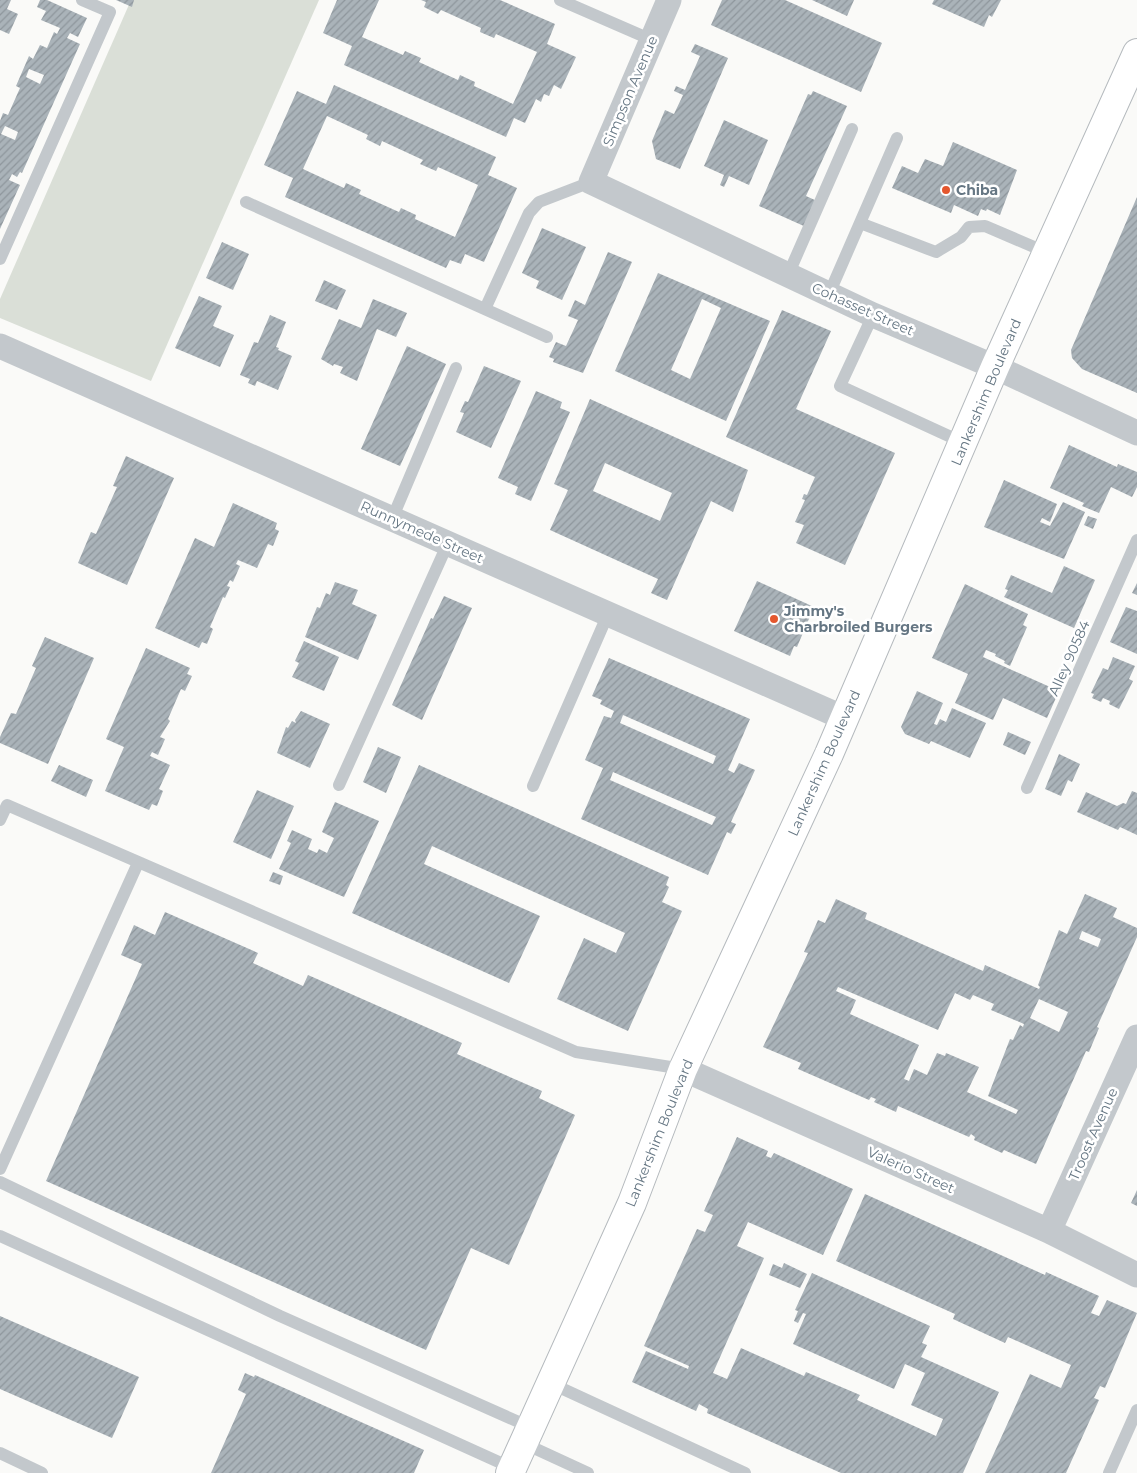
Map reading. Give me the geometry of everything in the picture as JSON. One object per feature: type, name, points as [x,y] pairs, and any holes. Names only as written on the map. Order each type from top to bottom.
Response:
[{"type":"main road","name":"Lankershim Boulevard","points":[[511,1470],[632,1203],[683,1069],[761,905],[964,443],[995,367],[1048,254],[1137,53]]},
{"type":"street","name":"Simpson Avenue","points":[[590,182],[669,0]]},
{"type":"street","name":"Cohasset Street","points":[[590,182],[873,315],[995,367],[1137,433]]},
{"type":"street","name":"Runnymede Street","points":[[0,346],[844,718]]},
{"type":"street","name":"Troost Avenue","points":[[1049,1231],[1137,1037]]},
{"type":"street","name":"Valerio Street","points":[[683,1069],[1049,1231],[1137,1275]]},
{"type":"lane","points":[[0,259],[110,12],[82,0]]},
{"type":"lane","points":[[560,0],[652,40]]},
{"type":"lane","points":[[788,275],[852,129]]},
{"type":"lane","points":[[829,294],[897,138]]},
{"type":"lane","points":[[485,309],[530,213],[539,202],[590,182]]},
{"type":"lane","points":[[246,202],[547,337]]},
{"type":"lane","points":[[860,223],[936,252],[961,236],[969,227],[984,226],[1048,254]]},
{"type":"lane","points":[[873,315],[840,386],[964,443]]},
{"type":"lane","points":[[392,519],[456,368]]},
{"type":"lane","name":"Alley 90584","points":[[1028,788],[1137,540]]},
{"type":"lane","points":[[339,785],[448,543]]},
{"type":"lane","points":[[533,786],[608,614]]},
{"type":"lane","points":[[0,820],[7,805],[576,1052],[683,1069]]},
{"type":"lane","points":[[0,1169],[138,863]]},
{"type":"lane","points":[[0,1182],[280,1316],[476,1403],[588,1473]]},
{"type":"lane","points":[[0,1236],[511,1470]]},
{"type":"lane","points":[[550,1383],[745,1473]]},
{"type":"lane","points":[[1109,1473],[1137,1410]]},
{"type":"lane","points":[[0,1453],[42,1473]]},
{"type":"shaded area","points":[[131,0],[319,0],[151,381],[0,318],[0,299]]},
{"type":"building","points":[[0,0],[11,0],[7,9],[18,14],[9,34],[0,30]]},
{"type":"building","points":[[40,0],[47,0],[87,18],[78,37],[70,33],[67,38],[80,44],[22,173],[20,172],[17,177],[12,174],[9,180],[20,185],[0,229],[0,121],[3,113],[8,115],[20,88],[16,86],[29,56],[33,59],[40,45],[47,48],[54,32],[57,34],[60,28],[41,20],[46,11],[37,7]],"holes":[[[29,69],[44,75],[40,84],[26,77]],[[5,126],[18,132],[15,140],[1,134]]]},
{"type":"building","points":[[116,0],[134,0],[132,7]]},
{"type":"building","points":[[337,0],[379,0],[362,37],[403,55],[405,51],[421,58],[419,62],[458,80],[460,75],[475,82],[474,86],[513,104],[537,52],[496,34],[494,38],[480,32],[481,28],[441,10],[438,14],[424,7],[426,2],[421,0],[500,0],[555,24],[547,44],[576,57],[561,89],[554,85],[549,96],[544,94],[541,102],[536,99],[525,123],[514,118],[506,137],[344,65],[352,46],[323,33]]},
{"type":"building","points":[[722,0],[785,0],[882,43],[861,92],[711,25]]},
{"type":"building","points":[[812,0],[854,0],[847,16]]},
{"type":"building","points":[[934,0],[1001,0],[992,17],[989,15],[984,27],[932,4]]},
{"type":"building","points":[[695,44],[728,58],[680,169],[656,159],[652,141],[665,110],[674,114],[683,95],[674,91],[676,86],[685,90],[700,56],[691,52]]},
{"type":"building","points":[[334,85],[496,157],[488,175],[517,188],[484,262],[465,254],[461,264],[450,260],[446,268],[285,197],[293,178],[264,165],[297,91],[326,104]],"holes":[[[327,116],[368,135],[366,139],[380,146],[382,141],[423,160],[420,164],[436,171],[438,167],[478,185],[455,237],[415,219],[416,215],[401,208],[399,212],[359,194],[361,190],[346,183],[344,188],[303,169]]]},
{"type":"building","points":[[813,91],[847,106],[806,196],[817,201],[806,227],[759,206],[808,94],[811,95]]},
{"type":"building","points":[[724,120],[768,140],[749,185],[729,176],[724,187],[720,185],[724,175],[704,166]]},
{"type":"building","points":[[953,142],[1017,170],[1000,215],[987,209],[986,211],[981,209],[978,216],[954,205],[951,213],[892,188],[902,166],[918,173],[925,159],[943,166]]},
{"type":"building","points":[[1137,197],[1137,393],[1082,369],[1072,358],[1071,350]]},
{"type":"building","points":[[542,228],[586,247],[562,300],[536,288],[539,281],[522,273]]},
{"type":"building","points":[[222,242],[249,254],[233,290],[206,278]]},
{"type":"building","points":[[608,252],[632,262],[583,373],[553,362],[554,359],[549,357],[556,342],[566,346],[578,320],[568,316],[575,300],[585,305]]},
{"type":"building","points":[[658,273],[770,321],[726,421],[615,371]],"holes":[[[702,299],[721,308],[690,379],[671,370]]]},
{"type":"building","points":[[324,280],[346,290],[337,310],[315,301]]},
{"type":"building","points":[[199,296],[222,306],[213,326],[234,335],[220,367],[175,348]]},
{"type":"building","points":[[373,299],[407,313],[396,337],[377,329],[357,381],[340,373],[343,367],[334,364],[333,366],[321,359],[339,319],[361,328]]},
{"type":"building","points":[[782,310],[831,331],[796,409],[895,453],[845,565],[796,543],[804,525],[795,522],[805,500],[802,499],[804,494],[807,495],[815,477],[726,437]]},
{"type":"building","points":[[270,315],[286,322],[276,347],[279,348],[278,350],[292,356],[278,390],[257,381],[255,386],[248,383],[250,379],[240,375],[254,342],[258,343]]},
{"type":"building","points":[[407,346],[446,364],[400,466],[361,449]]},
{"type":"building","points":[[484,366],[521,381],[491,448],[456,432],[464,413],[460,412],[465,401],[468,402]]},
{"type":"building","points":[[536,391],[562,402],[560,408],[570,412],[531,501],[515,494],[518,487],[498,478]]},
{"type":"building","points":[[590,399],[748,470],[733,512],[711,501],[667,600],[651,593],[658,579],[550,530],[568,490],[554,484]],"holes":[[[605,463],[672,493],[660,521],[593,491]]]},
{"type":"building","points":[[1069,445],[1117,467],[1118,464],[1137,472],[1137,487],[1132,497],[1111,487],[1099,513],[1082,506],[1084,503],[1050,488]]},
{"type":"building","points":[[126,456],[174,478],[127,585],[78,563],[91,532],[96,534],[117,487],[113,486]]},
{"type":"building","points":[[1004,480],[1057,504],[1050,522],[1042,518],[1040,522],[1050,526],[1063,502],[1085,512],[1064,559],[984,527]]},
{"type":"building","points":[[233,503],[277,523],[275,529],[279,531],[273,546],[268,544],[257,568],[238,560],[236,564],[240,566],[233,582],[230,580],[227,586],[230,587],[225,598],[223,597],[210,627],[213,629],[207,644],[202,642],[199,648],[155,628],[195,538],[214,547]]},
{"type":"building","points":[[1088,516],[1097,519],[1093,529],[1084,525]]},
{"type":"building","points":[[1064,566],[1095,580],[1074,628],[1004,597],[1008,590],[1005,589],[1011,575],[1052,593]]},
{"type":"building","name":"Jimmy's Charbroiled Burgers","points":[[757,581],[814,607],[797,647],[794,646],[790,656],[734,631]]},
{"type":"building","points":[[335,582],[358,590],[352,604],[377,615],[358,660],[305,637],[317,607],[320,608],[326,593],[330,595]]},
{"type":"building","points":[[1137,583],[1137,595],[1132,593]]},
{"type":"building","points":[[965,584],[1028,614],[1023,625],[1027,627],[1010,666],[995,656],[996,654],[986,650],[983,657],[1059,691],[1047,718],[1003,698],[993,720],[955,703],[968,674],[932,658]]},
{"type":"building","points":[[444,596],[472,608],[422,720],[392,705],[431,618],[433,619]]},
{"type":"building","points":[[1126,607],[1137,611],[1137,654],[1110,642]]},
{"type":"building","points":[[45,637],[94,658],[48,764],[0,743],[0,737],[11,713],[16,714],[36,668],[32,666]]},
{"type":"building","points":[[304,641],[339,657],[324,691],[292,677],[299,663],[295,661]]},
{"type":"building","points":[[146,648],[190,668],[187,674],[192,676],[185,691],[181,689],[168,719],[170,721],[160,737],[165,739],[158,755],[152,752],[150,756],[170,765],[159,789],[163,791],[157,806],[152,804],[149,810],[105,791],[124,747],[106,739]]},
{"type":"building","points":[[1113,657],[1135,666],[1129,679],[1133,681],[1119,709],[1109,704],[1110,701],[1103,698],[1101,702],[1092,698],[1094,694],[1091,693],[1103,668],[1108,670]]},
{"type":"building","points":[[609,658],[750,719],[728,770],[734,773],[739,763],[755,770],[731,822],[736,824],[731,834],[727,832],[708,875],[581,819],[603,768],[585,760],[604,716],[611,718],[614,711],[600,704],[602,700],[592,696]],"holes":[[[623,715],[716,756],[713,764],[620,723]],[[613,772],[716,817],[712,825],[610,780]]]},
{"type":"building","points":[[917,691],[943,703],[934,724],[937,725],[940,719],[946,722],[952,708],[986,723],[970,758],[931,741],[929,744],[905,734],[901,727]]},
{"type":"building","points":[[301,711],[330,724],[310,768],[277,753],[286,727],[288,728],[292,721],[296,723],[295,720]]},
{"type":"building","points":[[1008,732],[1031,742],[1025,755],[1003,745]]},
{"type":"building","points":[[378,747],[401,757],[386,793],[363,782]]},
{"type":"building","points":[[1059,754],[1080,764],[1072,782],[1068,780],[1061,796],[1045,789]]},
{"type":"building","points":[[59,765],[93,780],[86,797],[51,781]]},
{"type":"building","points":[[419,765],[669,877],[666,885],[669,887],[662,902],[682,911],[628,1031],[557,999],[584,938],[616,953],[625,933],[432,846],[424,864],[540,916],[509,983],[352,913]]},
{"type":"building","points":[[257,790],[294,806],[271,859],[233,842]]},
{"type":"building","points":[[1132,791],[1137,793],[1137,835],[1120,827],[1118,830],[1077,812],[1086,792],[1117,806],[1123,803],[1126,804]]},
{"type":"building","points":[[335,802],[379,821],[344,897],[279,869],[291,843],[287,841],[292,830],[312,839],[308,849],[317,853],[319,849],[327,853],[334,838],[322,832]]},
{"type":"building","points":[[273,872],[283,876],[280,885],[269,881]]},
{"type":"building","points":[[1085,894],[1117,908],[1113,917],[1137,928],[1137,937],[1097,1027],[1099,1028],[1089,1052],[1086,1051],[1036,1164],[1004,1150],[1002,1153],[974,1140],[975,1137],[971,1134],[969,1137],[898,1106],[896,1112],[874,1102],[876,1099],[871,1097],[869,1100],[798,1069],[801,1063],[763,1047],[808,953],[804,952],[818,920],[825,923],[836,899],[867,913],[865,919],[983,971],[985,965],[1039,989],[1038,985],[1059,930],[1067,934]],"holes":[[[1082,931],[1101,939],[1098,947],[1079,939]],[[838,987],[938,1030],[955,993],[970,1000],[973,995],[994,1004],[991,1010],[1024,1024],[1023,1027],[1020,1025],[1013,1040],[1010,1039],[988,1096],[1018,1110],[1016,1114],[967,1092],[979,1067],[946,1053],[945,1056],[937,1053],[927,1075],[914,1069],[909,1081],[904,1079],[919,1045],[850,1014],[856,1000],[836,991]],[[1039,999],[1068,1012],[1059,1032],[1030,1018]]]},
{"type":"building","points":[[165,912],[258,953],[253,963],[303,986],[308,975],[462,1043],[457,1054],[542,1091],[539,1098],[575,1115],[509,1265],[471,1248],[426,1350],[46,1181],[142,964],[121,955],[134,925],[155,935]]},
{"type":"building","points":[[737,1137],[768,1151],[766,1156],[771,1158],[774,1153],[853,1189],[823,1255],[748,1222],[737,1246],[764,1258],[713,1373],[727,1379],[741,1348],[804,1376],[806,1372],[860,1395],[857,1400],[936,1436],[943,1419],[911,1405],[925,1373],[905,1364],[894,1389],[793,1344],[806,1314],[803,1313],[798,1323],[794,1321],[798,1311],[795,1310],[812,1273],[930,1326],[922,1343],[927,1345],[921,1357],[999,1392],[963,1473],[841,1473],[707,1413],[708,1409],[699,1404],[696,1411],[632,1382],[646,1351],[688,1369],[689,1366],[644,1346],[697,1229],[705,1232],[713,1215],[704,1211]]},
{"type":"building","points":[[1137,1190],[1137,1206],[1131,1203]]},
{"type":"building","points":[[865,1194],[1045,1275],[1046,1272],[1099,1296],[1091,1313],[1099,1316],[1107,1300],[1137,1313],[1105,1388],[1100,1386],[1094,1398],[1099,1400],[1066,1473],[985,1473],[1030,1374],[1061,1388],[1071,1365],[1008,1337],[1005,1343],[953,1319],[955,1314],[836,1261]]},
{"type":"building","points":[[784,1263],[807,1274],[800,1288],[769,1275],[773,1264],[782,1268]]},
{"type":"building","points":[[0,1316],[139,1377],[112,1438],[0,1389]]},
{"type":"building","points":[[245,1373],[254,1377],[255,1375],[424,1450],[414,1473],[211,1473],[246,1394],[238,1390]]},
{"type":"place","name":"Chiba","points":[[946,190]]},
{"type":"place","name":"Jimmy's Charbroiled Burgers","points":[[774,619]]}]
